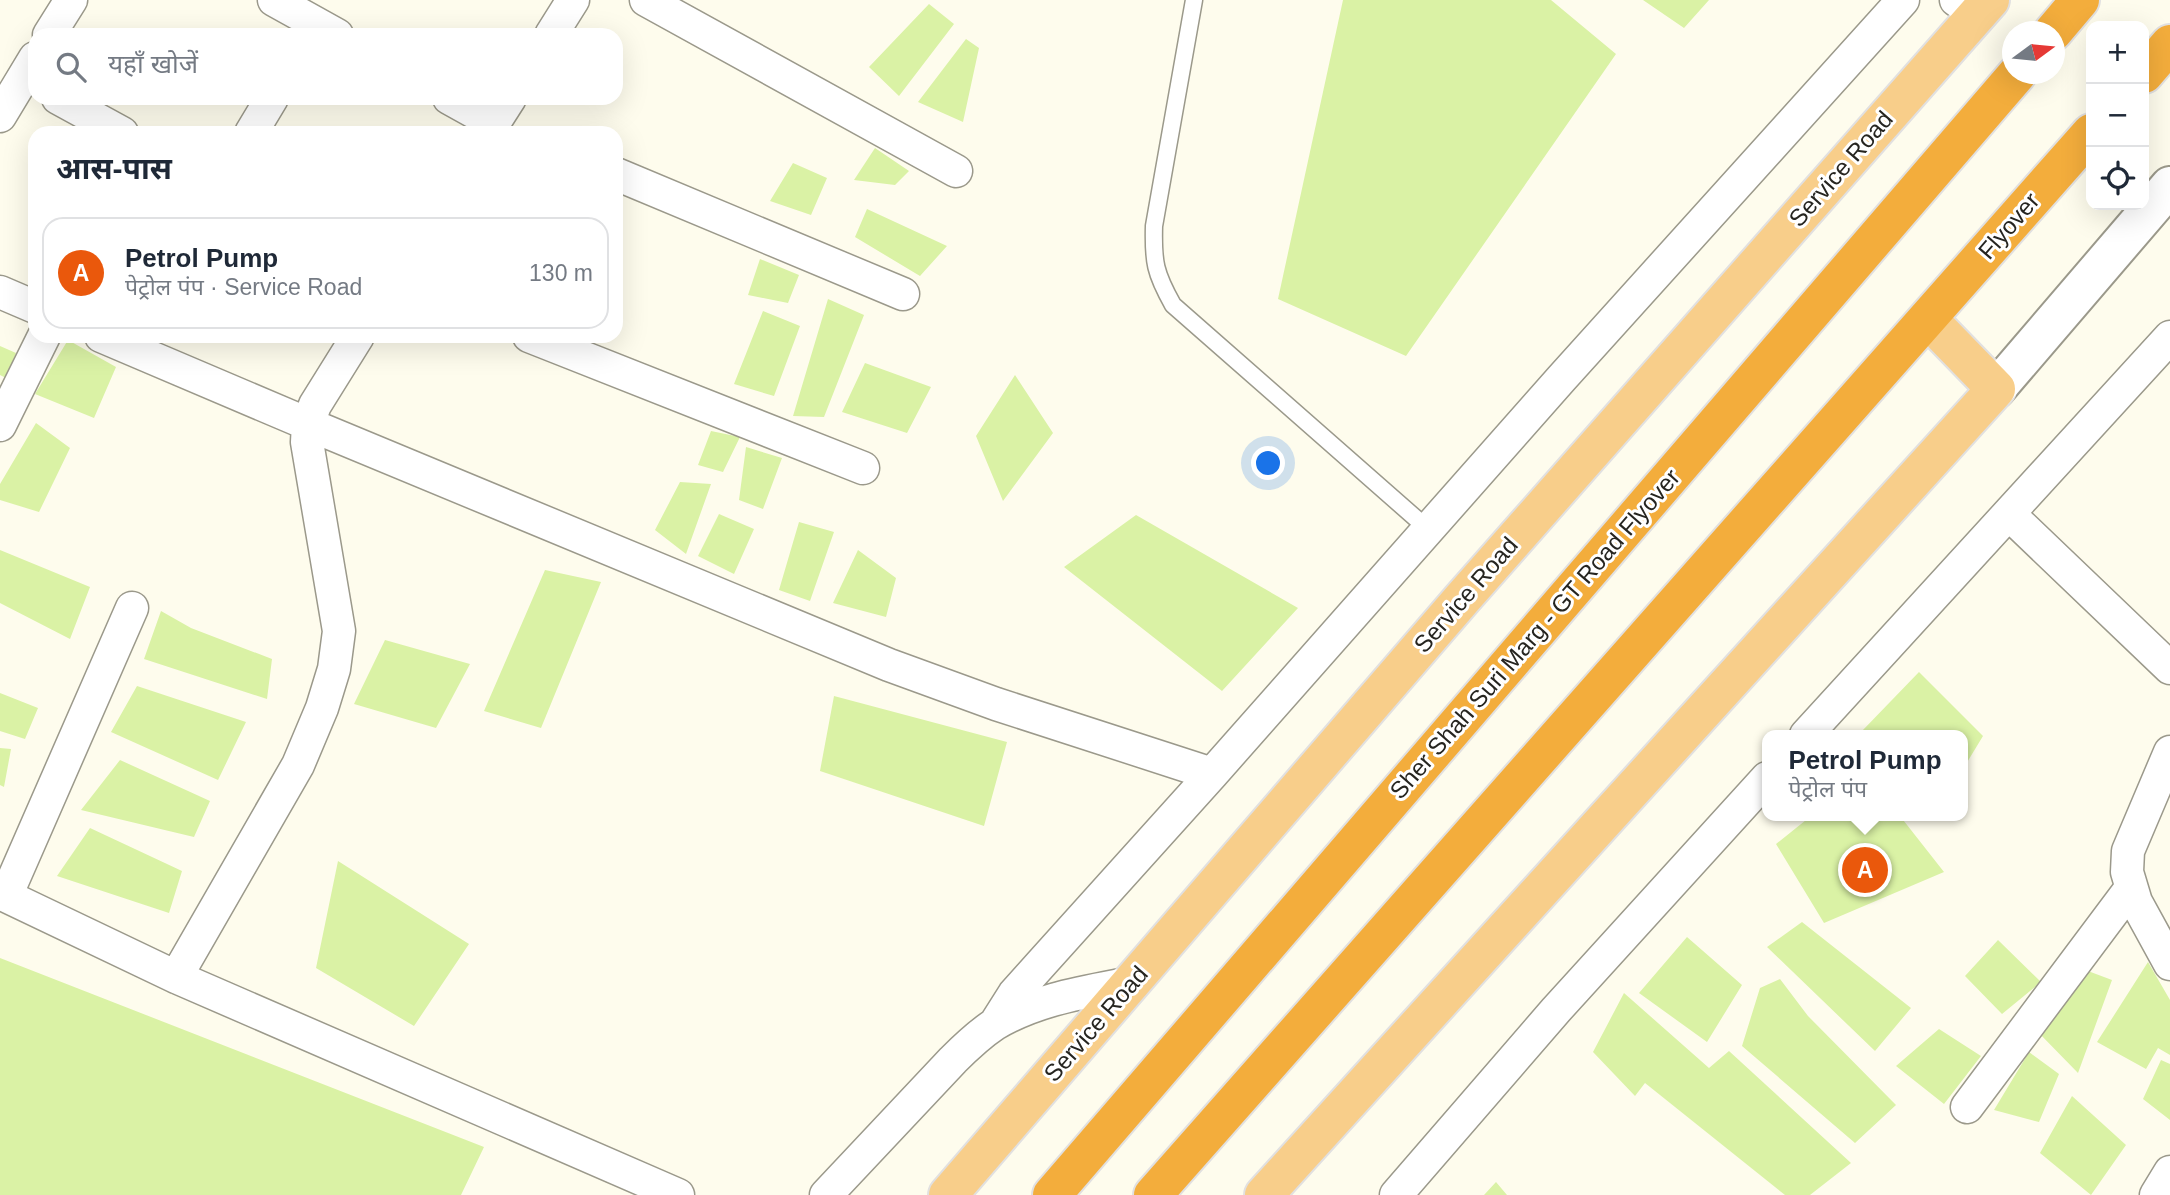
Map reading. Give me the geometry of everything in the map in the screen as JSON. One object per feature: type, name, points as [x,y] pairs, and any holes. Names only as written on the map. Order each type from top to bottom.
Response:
[{"type":"highway","points":[[2062,21],[2080,0]]},
{"type":"highway","points":[[2149,68],[2170,44]]},
{"type":"highway","name":"Sher Shah Suri Marg - GT Road Flyover","points":[[1052,1195],[2008,84]]},
{"type":"highway","name":"Flyover","points":[[1928,319],[2086,139]]},
{"type":"highway","points":[[1153,1195],[1928,319]]},
{"type":"main road","name":"Service Road","points":[[948,1195],[1974,5]]},
{"type":"main road","points":[[1264,1195],[1996,389],[1928,319]]},
{"type":"street","points":[[53,28],[71,0]]},
{"type":"street","points":[[274,0],[317,28]]},
{"type":"street","points":[[555,28],[573,0]]},
{"type":"street","points":[[646,0],[956,171]]},
{"type":"street","points":[[995,1024],[1023,984],[1903,0]]},
{"type":"street","points":[[0,116],[23,72]]},
{"type":"street","points":[[71,105],[109,126]]},
{"type":"street","points":[[255,126],[268,105]]},
{"type":"street","points":[[464,105],[502,122]]},
{"type":"street","points":[[623,177],[903,295]]},
{"type":"street","points":[[1996,389],[2170,186]]},
{"type":"street","points":[[0,292],[28,304]]},
{"type":"street","points":[[1812,730],[2170,337]]},
{"type":"street","points":[[0,425],[41,343]]},
{"type":"street","points":[[122,343],[308,424],[889,665],[996,704],[1212,774]]},
{"type":"street","points":[[176,977],[298,765],[322,708],[334,669],[339,631],[331,573],[313,483],[307,442],[308,424],[315,405],[354,343]]},
{"type":"street","points":[[548,343],[863,468]]},
{"type":"street","points":[[2009,514],[2170,668]]},
{"type":"street","points":[[132,608],[3,895],[176,977],[678,1195]]},
{"type":"street","points":[[2170,752],[2128,851],[2127,872],[2136,902],[2170,964]]},
{"type":"street","points":[[1396,1195],[1556,1010],[1762,783]]},
{"type":"street","points":[[1967,1107],[2131,888]]},
{"type":"street","points":[[826,1195],[953,1059],[995,1024],[1062,996],[1131,983]]},
{"type":"street","points":[[2156,1195],[2170,1172]]},
{"type":"lane","points":[[1194,0],[1154,226],[1153,258],[1159,280],[1173,305],[1428,529]]},
{"type":"building","points":[[1343,0],[1551,0],[1616,54],[1406,356],[1278,299]]},
{"type":"building","points":[[1643,0],[1709,0],[1684,28]]},
{"type":"building","points":[[929,4],[954,24],[899,96],[869,67]]},
{"type":"building","points":[[966,39],[979,48],[963,122],[918,102]]},
{"type":"building","points":[[875,148],[909,171],[895,185],[854,180]]},
{"type":"building","points":[[793,163],[827,178],[811,215],[770,201]]},
{"type":"building","points":[[867,209],[947,246],[920,276],[855,237]]},
{"type":"building","points":[[760,259],[799,275],[788,303],[748,295]]},
{"type":"building","points":[[828,299],[864,315],[824,417],[793,416]]},
{"type":"building","points":[[763,311],[800,326],[774,396],[734,384]]},
{"type":"building","points":[[66,343],[73,343],[116,367],[94,418],[35,394]]},
{"type":"building","points":[[0,346],[16,353],[6,378],[0,375]]},
{"type":"building","points":[[865,363],[931,387],[907,433],[842,412]]},
{"type":"building","points":[[1015,375],[1053,433],[1003,501],[976,436]]},
{"type":"building","points":[[36,423],[70,448],[39,512],[0,500],[0,484]]},
{"type":"building","points":[[711,431],[740,437],[723,472],[698,465]]},
{"type":"building","points":[[746,447],[782,458],[763,509],[739,500]]},
{"type":"building","points":[[680,482],[711,484],[686,554],[655,530]]},
{"type":"building","points":[[719,514],[754,529],[734,574],[698,556]]},
{"type":"building","points":[[1136,515],[1298,608],[1222,691],[1064,567]]},
{"type":"building","points":[[799,522],[834,532],[810,601],[779,590]]},
{"type":"building","points":[[0,550],[90,587],[70,639],[0,603]]},
{"type":"building","points":[[858,550],[896,578],[886,617],[833,603]]},
{"type":"building","points":[[545,570],[601,582],[541,728],[484,711]]},
{"type":"building","points":[[161,611],[191,628],[272,659],[267,699],[144,659]]},
{"type":"building","points":[[385,640],[470,664],[436,728],[354,704]]},
{"type":"building","points":[[1919,672],[1983,736],[1968,761],[1968,730],[1863,730]]},
{"type":"building","points":[[137,686],[246,722],[218,780],[111,732]]},
{"type":"building","points":[[0,693],[38,708],[25,739],[0,731]]},
{"type":"building","points":[[834,696],[1007,742],[984,826],[820,771]]},
{"type":"building","points":[[0,748],[11,749],[4,787],[0,785]]},
{"type":"building","points":[[120,760],[210,801],[194,837],[81,810]]},
{"type":"building","points":[[1805,821],[1904,821],[1944,872],[1824,923],[1776,844]]},
{"type":"building","points":[[90,828],[182,871],[169,913],[57,876]]},
{"type":"building","points":[[338,861],[469,944],[414,1026],[316,968]]},
{"type":"building","points":[[1802,922],[1911,1008],[1875,1051],[1767,947]]},
{"type":"building","points":[[1687,937],[1742,985],[1707,1042],[1639,993]]},
{"type":"building","points":[[1998,940],[2041,982],[2002,1014],[1965,976]]},
{"type":"building","points":[[0,958],[484,1147],[461,1195],[0,1195]]},
{"type":"building","points":[[2148,962],[2170,1000],[2170,1055],[2158,1048],[2146,1069],[2097,1042]]},
{"type":"building","points":[[2088,971],[2112,980],[2078,1073],[2036,1030]]},
{"type":"building","points":[[1780,979],[1808,1016],[1896,1105],[1855,1143],[1742,1046],[1760,988]]},
{"type":"building","points":[[1624,993],[1709,1068],[1729,1051],[1851,1163],[1810,1195],[1785,1195],[1645,1083],[1635,1096],[1593,1052]]},
{"type":"building","points":[[1939,1029],[1981,1056],[1944,1104],[1896,1066]]},
{"type":"building","points":[[2029,1052],[2059,1074],[2039,1122],[1994,1110]]},
{"type":"building","points":[[2161,1060],[2170,1064],[2170,1120],[2143,1099]]},
{"type":"building","points":[[2072,1096],[2126,1145],[2091,1195],[2040,1153]]},
{"type":"building","points":[[1496,1182],[1507,1195],[1484,1195]]},
{"type":"place","name":"Petrol Pump","points":[[1865,870]]}]
